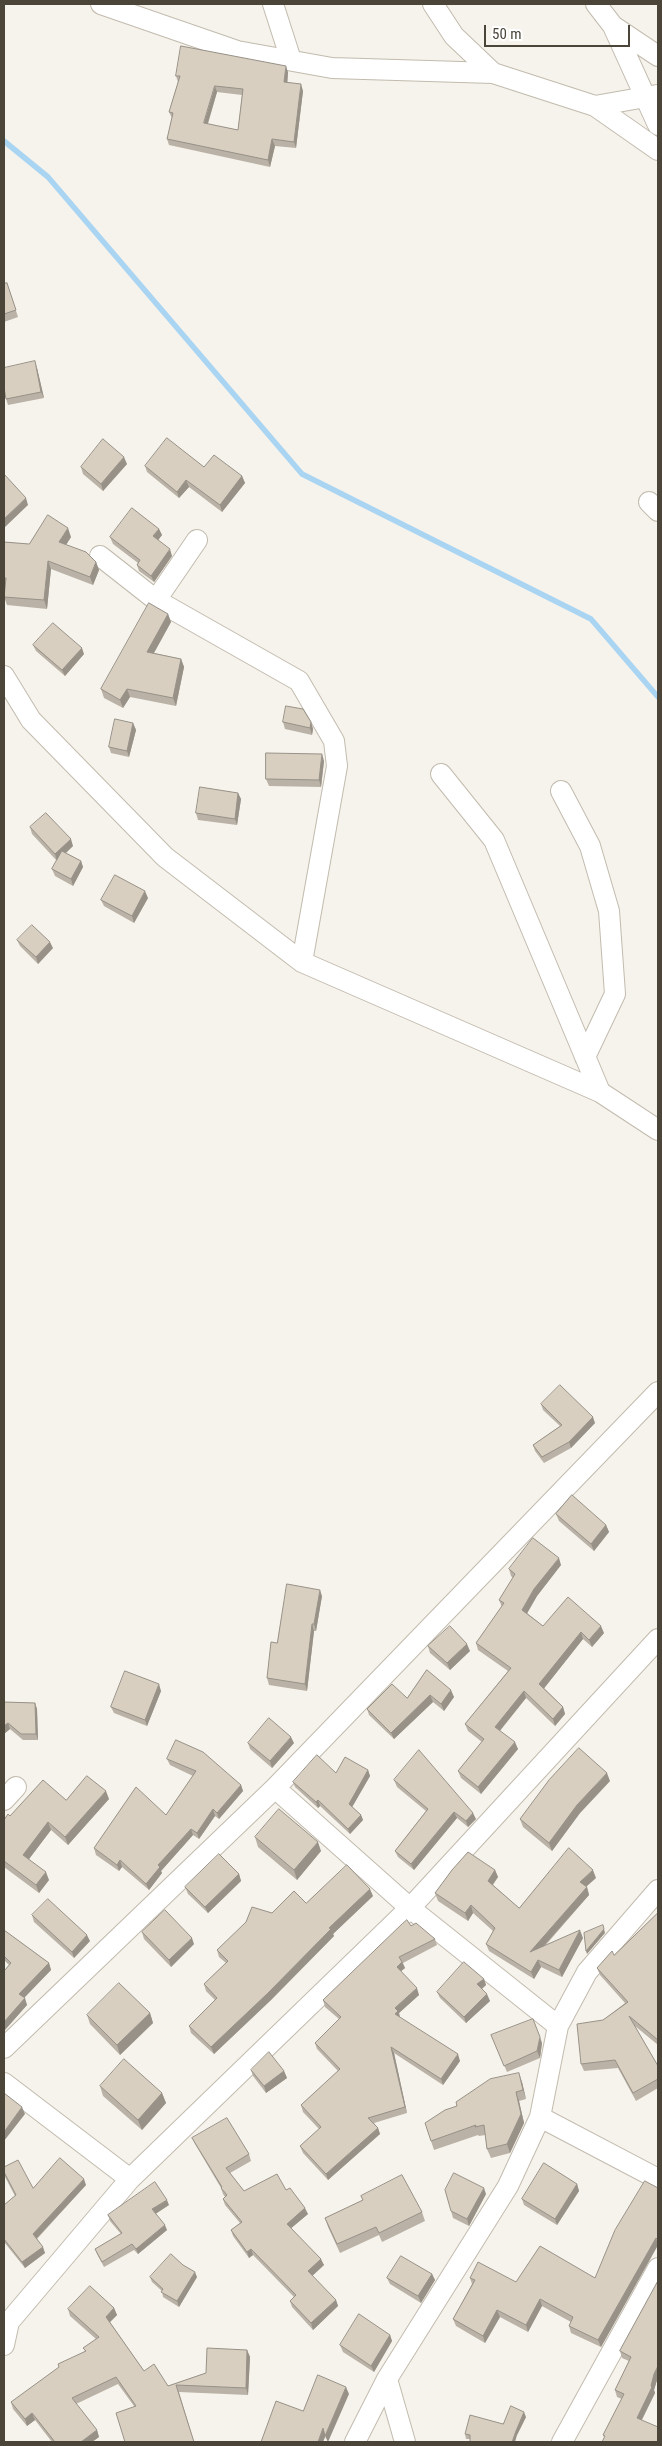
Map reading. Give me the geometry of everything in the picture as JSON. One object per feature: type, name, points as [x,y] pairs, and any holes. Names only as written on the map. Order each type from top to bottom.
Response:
[{"type":"street","points":[[101,4],[237,51],[332,68],[493,73],[595,106],[658,150]]},
{"type":"street","points":[[273,4],[290,60]]},
{"type":"street","points":[[433,4],[454,36],[493,73]]},
{"type":"street","points":[[596,4],[613,26],[652,97],[658,125]]},
{"type":"street","points":[[613,26],[658,56]]},
{"type":"street","points":[[595,106],[652,97]]},
{"type":"street","points":[[156,600],[197,540]]},
{"type":"street","points":[[100,556],[156,600],[299,681],[334,741],[337,766],[302,962]]},
{"type":"street","points":[[4,676],[31,720],[165,857],[302,962],[600,1092],[658,1130]]},
{"type":"street","points":[[441,774],[494,840],[600,1092]]},
{"type":"street","points":[[561,791],[590,846],[609,911],[615,994],[586,1058]]},
{"type":"street","points":[[4,2048],[276,1788],[658,1392]]},
{"type":"street","points":[[4,2344],[10,2322],[130,2179],[410,1908],[658,1639]]},
{"type":"street","points":[[276,1788],[410,1908],[558,2026]]},
{"type":"street","points":[[355,2442],[388,2379],[508,2186],[540,2117],[558,2026],[587,1972],[658,1890]]},
{"type":"street","points":[[4,2083],[130,2179]]},
{"type":"street","points":[[540,2117],[658,2179]]},
{"type":"street","points":[[562,2442],[658,2268]]},
{"type":"street","points":[[388,2379],[404,2442]]},
{"type":"building","points":[[181,46],[286,66],[284,82],[301,84],[294,142],[272,139],[268,160],[167,139],[173,113],[169,112],[180,76],[176,76]],"holes":[[[215,86],[243,89],[238,130],[204,123]]]},
{"type":"building","points":[[7,283],[16,310],[4,314],[4,284]]},
{"type":"building","points":[[35,361],[41,392],[6,399],[4,368]]},
{"type":"building","points":[[167,438],[204,467],[214,455],[242,476],[220,505],[186,480],[177,492],[145,466]]},
{"type":"building","points":[[103,439],[124,457],[101,484],[81,467]]},
{"type":"building","points":[[4,474],[26,498],[4,519]]},
{"type":"building","points":[[132,508],[159,529],[153,536],[170,549],[151,576],[137,565],[140,560],[110,537]]},
{"type":"building","points":[[48,515],[68,528],[59,542],[86,552],[96,562],[90,577],[48,561],[44,600],[4,597],[6,578],[4,578],[4,542],[29,544]]},
{"type":"building","points":[[149,603],[168,614],[147,652],[181,659],[173,698],[127,689],[120,700],[101,689]]},
{"type":"building","points":[[53,623],[82,648],[62,670],[33,645]]},
{"type":"building","points":[[286,706],[303,709],[311,722],[310,728],[283,722]]},
{"type":"building","points":[[115,719],[133,723],[127,751],[109,747]]},
{"type":"building","points":[[266,753],[322,754],[319,780],[266,779]]},
{"type":"building","points":[[200,787],[238,793],[235,819],[196,813]]},
{"type":"building","points":[[46,813],[71,839],[55,854],[30,827]]},
{"type":"building","points":[[62,851],[81,861],[71,879],[52,869]]},
{"type":"building","points":[[115,875],[145,891],[132,916],[101,900]]},
{"type":"building","points":[[32,925],[50,942],[36,957],[17,940]]},
{"type":"building","points":[[560,1385],[593,1417],[569,1442],[542,1457],[533,1445],[562,1425],[541,1404]]},
{"type":"building","points":[[572,1495],[606,1525],[591,1544],[556,1514]]},
{"type":"building","points":[[533,1538],[559,1558],[534,1589],[522,1610],[543,1626],[568,1597],[601,1626],[589,1640],[581,1632],[539,1684],[563,1707],[553,1719],[524,1691],[495,1727],[515,1742],[478,1787],[458,1771],[484,1739],[465,1724],[511,1668],[476,1643],[504,1603],[499,1600],[515,1574],[509,1569]]},
{"type":"building","points":[[287,1584],[320,1590],[314,1624],[312,1624],[305,1684],[267,1678],[271,1642],[277,1643]]},
{"type":"building","points":[[450,1626],[467,1644],[447,1663],[428,1646]]},
{"type":"building","points":[[427,1670],[451,1690],[441,1704],[430,1695],[391,1733],[367,1709],[392,1684],[407,1698]]},
{"type":"building","points":[[125,1671],[159,1684],[145,1720],[111,1707]]},
{"type":"building","points":[[4,1702],[35,1703],[36,1734],[21,1734],[8,1723],[4,1726]]},
{"type":"building","points":[[269,1718],[291,1737],[270,1761],[248,1743]]},
{"type":"building","points":[[176,1740],[203,1752],[241,1785],[217,1813],[213,1809],[197,1833],[191,1829],[158,1865],[160,1867],[146,1884],[120,1860],[117,1865],[94,1848],[136,1787],[166,1815],[196,1771],[167,1759]]},
{"type":"building","points":[[579,1748],[607,1773],[577,1805],[549,1843],[520,1819],[549,1780]]},
{"type":"building","points":[[419,1750],[473,1813],[466,1821],[454,1812],[411,1864],[395,1851],[428,1809],[394,1780]]},
{"type":"building","points":[[317,1755],[336,1773],[345,1757],[368,1770],[349,1804],[361,1815],[348,1829],[318,1800],[316,1802],[293,1782]]},
{"type":"building","points":[[87,1776],[106,1791],[65,1837],[48,1822],[23,1855],[46,1872],[36,1885],[4,1861],[4,1820],[8,1814],[10,1816],[43,1780],[66,1800]]},
{"type":"building","points":[[279,1809],[318,1842],[294,1870],[255,1837]]},
{"type":"building","points":[[569,1848],[593,1870],[580,1882],[587,1887],[530,1952],[580,1930],[559,1970],[538,1960],[531,1972],[486,1944],[495,1928],[471,1905],[465,1913],[435,1893],[468,1852],[495,1870],[488,1881],[519,1908]]},
{"type":"building","points":[[219,1854],[239,1874],[205,1907],[185,1887]]},
{"type":"building","points":[[347,1865],[370,1889],[329,1928],[331,1929],[268,1993],[211,2047],[189,2026],[217,1998],[204,1984],[228,1961],[217,1950],[246,1922],[252,1907],[272,1913],[294,1891],[306,1903]]},
{"type":"building","points":[[48,1899],[87,1935],[72,1952],[32,1915]]},
{"type":"building","points":[[165,1910],[192,1938],[169,1960],[142,1932]]},
{"type":"building","points":[[658,1913],[658,2040],[629,2016],[658,2066],[658,2079],[633,2093],[615,2060],[581,2064],[577,2024],[603,2020],[628,2002],[597,1968],[612,1951],[614,1955]]},
{"type":"building","points":[[407,1920],[411,1926],[416,1923],[435,1939],[399,1957],[402,1962],[397,1967],[417,1988],[395,2008],[398,2011],[395,2014],[458,2054],[441,2079],[391,2047],[405,2107],[368,2118],[378,2128],[326,2174],[300,2146],[321,2127],[301,2105],[340,2069],[315,2043],[341,2017],[323,2000]]},
{"type":"building","points":[[603,1925],[604,1929],[586,1951],[584,1933]]},
{"type":"building","points":[[4,1930],[49,1963],[19,1994],[25,1998],[4,2022],[4,1971],[11,1963],[4,1956]]},
{"type":"building","points":[[464,1962],[484,1979],[477,1984],[487,1994],[464,2017],[437,1992]]},
{"type":"building","points":[[119,1983],[150,2013],[117,2045],[87,2015]]},
{"type":"building","points":[[533,2019],[540,2037],[537,2051],[504,2066],[491,2035]]},
{"type":"building","points":[[269,2052],[284,2071],[264,2086],[251,2070]]},
{"type":"building","points":[[124,2059],[162,2093],[138,2120],[100,2086]]},
{"type":"building","points":[[519,2073],[523,2090],[516,2092],[521,2114],[507,2144],[487,2149],[484,2125],[475,2127],[476,2125],[431,2141],[425,2123],[445,2110],[457,2106],[456,2102],[490,2079]]},
{"type":"building","points":[[4,2093],[22,2107],[4,2132]]},
{"type":"building","points":[[227,2118],[249,2154],[226,2168],[244,2191],[277,2174],[286,2190],[290,2188],[305,2208],[287,2224],[321,2259],[308,2271],[336,2300],[311,2323],[290,2301],[296,2295],[251,2249],[247,2252],[231,2230],[242,2222],[223,2199],[227,2195],[192,2138]]},
{"type":"building","points":[[60,2158],[84,2179],[33,2234],[43,2247],[22,2262],[4,2239],[4,2205],[16,2195],[4,2172],[4,2167],[18,2160],[33,2188]]},
{"type":"building","points":[[544,2163],[577,2184],[555,2219],[522,2199]]},
{"type":"building","points":[[454,2173],[484,2188],[467,2219],[451,2211],[445,2190]]},
{"type":"building","points":[[402,2175],[422,2212],[379,2233],[376,2227],[337,2244],[325,2218],[363,2200],[361,2196]]},
{"type":"building","points":[[645,2181],[658,2188],[658,2240],[656,2238],[598,2340],[569,2326],[573,2317],[540,2299],[526,2325],[497,2310],[483,2336],[453,2319],[475,2280],[470,2278],[478,2262],[516,2282],[540,2246],[595,2278],[615,2230]]},
{"type":"building","points":[[155,2182],[167,2200],[152,2209],[165,2225],[136,2249],[132,2244],[102,2262],[95,2249],[122,2233],[108,2215]]},
{"type":"building","points":[[171,2254],[183,2265],[195,2272],[177,2301],[161,2292],[163,2289],[150,2277]]},
{"type":"building","points":[[401,2256],[432,2274],[418,2296],[387,2278]]},
{"type":"building","points":[[658,2281],[658,2366],[654,2374],[652,2387],[637,2418],[658,2427],[658,2442],[602,2442],[605,2436],[603,2435],[624,2394],[615,2390],[631,2357],[620,2351]]},
{"type":"building","points":[[90,2286],[114,2308],[106,2317],[144,2371],[154,2364],[168,2386],[206,2373],[207,2348],[247,2350],[246,2388],[176,2385],[194,2442],[125,2442],[116,2413],[136,2406],[116,2377],[72,2398],[97,2430],[81,2442],[55,2442],[32,2413],[25,2419],[11,2402],[59,2367],[58,2364],[86,2351],[83,2348],[99,2337],[68,2309]]},
{"type":"building","points":[[359,2314],[390,2335],[371,2366],[340,2345]]},
{"type":"building","points":[[318,2375],[346,2387],[325,2436],[323,2428],[318,2442],[261,2442],[276,2401],[303,2411]]},
{"type":"building","points":[[511,2406],[524,2412],[512,2442],[470,2442],[470,2435],[465,2434],[470,2415],[503,2424]]},
{"type":"waterway","points":[[4,141],[48,177],[302,474],[591,619],[658,697]]}]
